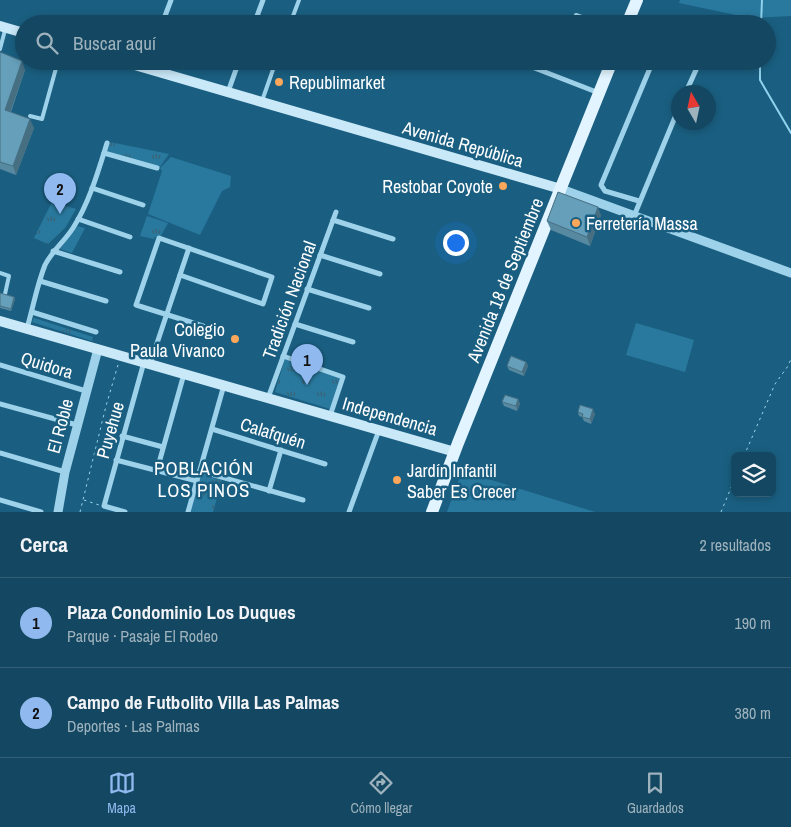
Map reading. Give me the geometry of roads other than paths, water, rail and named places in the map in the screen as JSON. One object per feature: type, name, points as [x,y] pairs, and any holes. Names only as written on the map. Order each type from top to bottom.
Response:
[{"type":"main road","points":[[631,15],[636,3]]},
{"type":"main road","name":"Avenida República","points":[[160,70],[261,102],[561,189]]},
{"type":"main road","name":"Avenida 18 de Septiembre","points":[[432,512],[454,452],[608,70]]},
{"type":"main road","name":"Independencia","points":[[0,321],[454,452]]},
{"type":"street","points":[[165,15],[171,0]]},
{"type":"street","points":[[257,15],[263,0]]},
{"type":"street","points":[[228,92],[236,70]]},
{"type":"street","points":[[540,70],[599,93]]},
{"type":"street","points":[[639,201],[605,191],[601,184],[649,70]]},
{"type":"street","points":[[689,85],[696,70]]},
{"type":"street","points":[[634,216],[671,126]]},
{"type":"street","points":[[27,328],[46,265],[53,251],[71,231],[78,219],[92,188],[107,143]]},
{"type":"street","points":[[104,153],[157,168]]},
{"type":"street","points":[[92,188],[142,205]]},
{"type":"street","name":"Avenida República","points":[[561,189],[791,273]]},
{"type":"street","name":"Tradición Nacional","points":[[268,398],[336,212]]},
{"type":"street","points":[[78,219],[130,237]]},
{"type":"street","points":[[333,220],[393,239]]},
{"type":"street","points":[[180,276],[263,304],[272,277],[159,238],[136,305],[166,316],[177,317],[203,326]]},
{"type":"street","name":"Puyehue","points":[[125,512],[104,506],[122,436],[189,248]]},
{"type":"street","points":[[53,251],[120,272]]},
{"type":"street","points":[[320,256],[380,274]]},
{"type":"street","points":[[40,281],[106,302]]},
{"type":"street","points":[[307,289],[369,308]]},
{"type":"street","points":[[32,312],[96,332]]},
{"type":"street","points":[[295,324],[353,342]]},
{"type":"street","name":"El Roble","points":[[58,512],[65,472],[98,349]]},
{"type":"street","points":[[283,356],[343,377],[330,416]]},
{"type":"street","name":"Quidora","points":[[0,365],[86,391]]},
{"type":"street","points":[[158,470],[184,374]]},
{"type":"street","points":[[188,512],[224,385]]},
{"type":"street","points":[[0,404],[77,425]]},
{"type":"street","name":"Calafquén","points":[[212,429],[325,464]]},
{"type":"street","points":[[349,512],[379,430]]},
{"type":"street","points":[[122,436],[163,447]]},
{"type":"street","points":[[269,491],[281,450]]},
{"type":"street","points":[[0,454],[65,472]]},
{"type":"street","points":[[116,460],[197,481]]},
{"type":"street","points":[[200,470],[303,500]]},
{"type":"street","points":[[0,500],[40,512]]},
{"type":"lane","points":[[293,15],[299,0]]},
{"type":"lane","points":[[0,49],[3,27]]},
{"type":"lane","points":[[30,116],[42,119],[56,70]]},
{"type":"lane","points":[[261,102],[273,70]]},
{"type":"lane","points":[[0,274],[9,276],[5,294]]},
{"type":"waterway","points":[[761,15],[762,0]]},
{"type":"waterway","points":[[760,70],[760,80],[791,133]]},
{"type":"place","name":"Republimarket","points":[[279,82]]},
{"type":"place","name":"Restobar Coyote","points":[[503,186]]},
{"type":"place","name":"Campo de Futbolito Villa Las Palmas","points":[[60,214]]},
{"type":"place","name":"Ferretería Massa","points":[[576,223]]},
{"type":"place","name":"Colegio Paula Vivanco","points":[[235,339]]},
{"type":"place","name":"Plaza Condominio Los Duques","points":[[307,385]]},
{"type":"place","name":"Jardín Infantil Saber Es Crecer","points":[[397,480]]},
{"type":"district","name":"POBLACIÓN LOS PINOS","points":[[204,479]]}]
